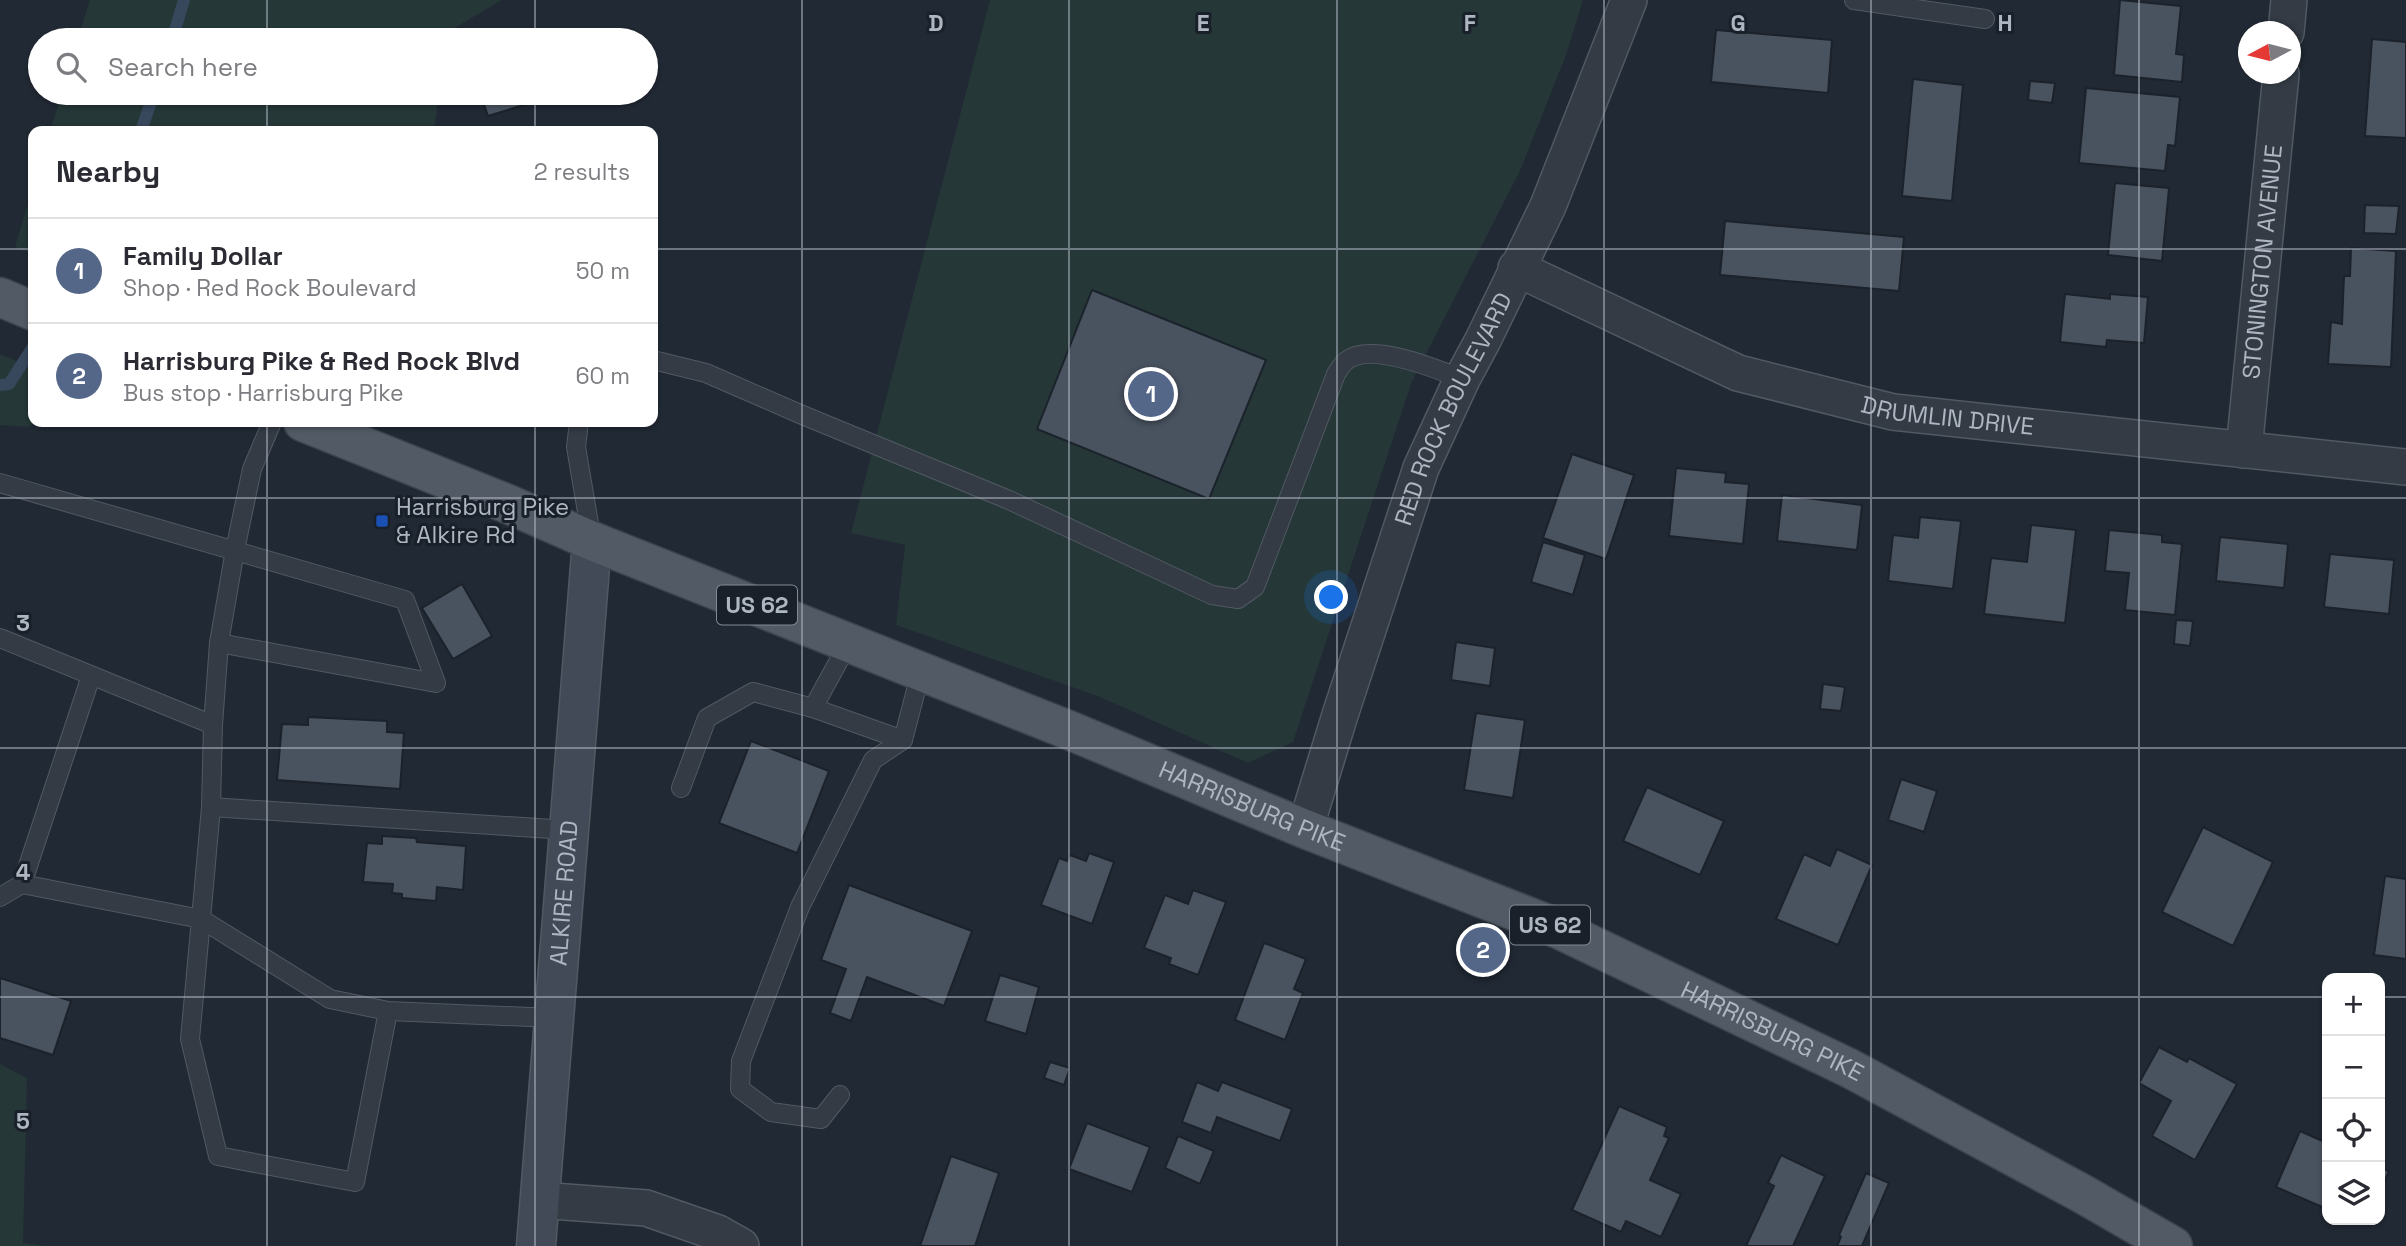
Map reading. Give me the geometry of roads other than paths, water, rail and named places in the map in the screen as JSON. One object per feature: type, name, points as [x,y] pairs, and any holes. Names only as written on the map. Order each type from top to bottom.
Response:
[{"type":"main road","name":"HARRISBURG PIKE","points":[[316,427],[508,504],[592,541],[921,671],[1305,830],[1550,925],[1849,1068],[2081,1193],[2173,1246]]},
{"type":"main road","name":"ALKIRE ROAD","points":[[536,1246],[592,541]]},
{"type":"street","name":"RED ROCK BOULEVARD","points":[[1305,830],[1421,468],[1548,206],[1629,0]]},
{"type":"street","points":[[2287,21],[2289,0]]},
{"type":"street","name":"STONINGTON AVENUE","points":[[2244,450],[2280,84]]},
{"type":"street","name":"DRUMLIN DRIVE","points":[[1516,268],[1738,373],[1893,412],[2406,467]]},
{"type":"street","points":[[539,1200],[646,1208],[718,1233],[741,1246]]},
{"type":"lane","points":[[1854,0],[1985,19]]},
{"type":"lane","points":[[658,361],[706,373],[1009,500],[1212,596],[1238,599],[1255,587],[1336,374],[1346,361],[1358,355],[1395,357],[1427,365],[1462,379]]},
{"type":"lane","points":[[270,427],[252,469],[219,643],[211,807],[190,1039],[218,1156],[355,1182],[388,1011]]},
{"type":"lane","points":[[578,427],[576,447],[592,541]]},
{"type":"lane","points":[[0,483],[405,600],[436,684],[219,643]]},
{"type":"lane","points":[[0,638],[213,725]]},
{"type":"lane","points":[[813,708],[849,642]]},
{"type":"lane","points":[[840,1095],[821,1119],[771,1112],[740,1089],[741,1060],[800,907],[873,760],[903,740],[921,671]]},
{"type":"lane","points":[[0,897],[22,884],[91,676]]},
{"type":"lane","points":[[681,788],[707,718],[753,692],[813,708],[903,740]]},
{"type":"lane","points":[[211,807],[568,830]]},
{"type":"lane","points":[[22,884],[201,919],[330,999],[388,1011],[554,1018]]},
{"type":"waterway","points":[[176,28],[184,0]]},
{"type":"waterway","points":[[143,126],[150,105]]},
{"type":"waterway","points":[[0,385],[9,384],[28,355]]},
{"type":"place","name":"Family Dollar","points":[[1151,394]]},
{"type":"place","name":"Harrisburg Pike & Alkire Rd","points":[[382,521]]},
{"type":"place","name":"Harrisburg Pike & Red Rock Blvd","points":[[1483,950]]}]
